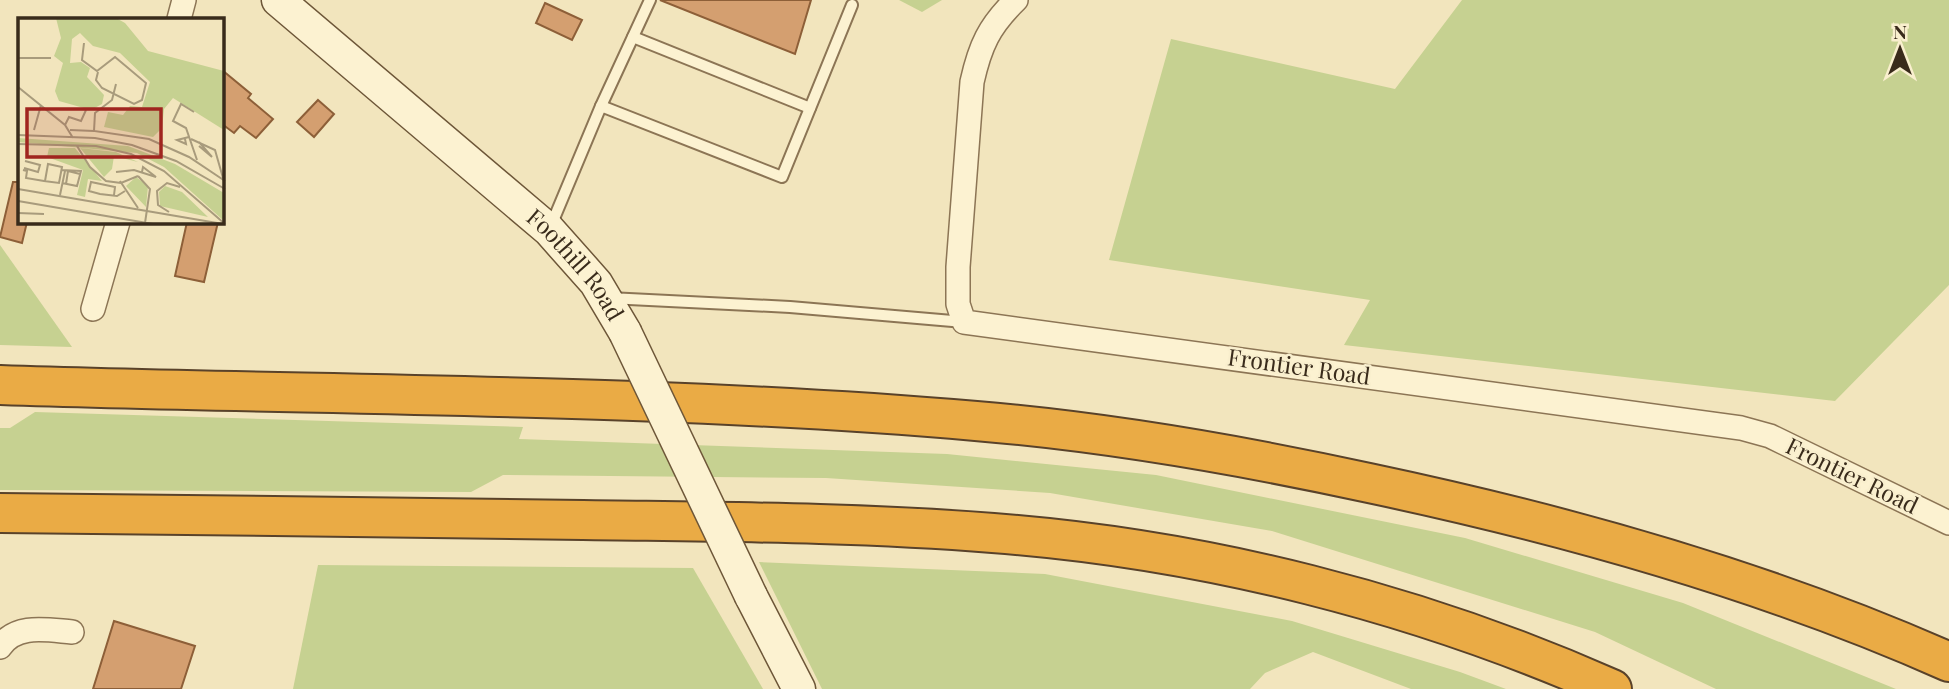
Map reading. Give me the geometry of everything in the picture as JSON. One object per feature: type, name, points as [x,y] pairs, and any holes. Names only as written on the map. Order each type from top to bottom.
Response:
[{"type":"highway","points":[[0,385],[847,411],[981,421],[1171,446],[1276,463],[1433,496],[1630,547],[1770,594],[1949,662]]},
{"type":"highway","points":[[0,513],[818,523],[997,533],[1180,556],[1346,595],[1514,649],[1612,689]]},
{"type":"street","points":[[178,18],[184,0]]},
{"type":"street","name":"Foothill Road","points":[[278,0],[549,230],[606,298],[799,689]]},
{"type":"street","points":[[964,321],[958,303],[958,267],[972,82],[979,53],[995,20],[1016,0]]},
{"type":"street","points":[[93,309],[117,224]]},
{"type":"street","name":"Frontier Road","points":[[964,321],[1741,428],[1770,436],[1949,523]]},
{"type":"street","points":[[0,647],[5,640],[24,629],[72,632]]},
{"type":"lane","points":[[549,230],[601,106],[650,0]]},
{"type":"lane","points":[[601,106],[782,177],[852,5]]},
{"type":"lane","points":[[632,37],[810,108]]},
{"type":"lane","points":[[606,298],[790,307],[964,321]]},
{"type":"green space","points":[[899,0],[942,0],[922,12]]},
{"type":"green space","points":[[1462,0],[1949,0],[1949,285],[1835,401],[1344,345],[1370,300],[1109,260],[1171,39],[1395,89]]},
{"type":"green space","points":[[0,245],[72,347],[0,345]]},
{"type":"green space","points":[[35,412],[523,427],[519,439],[947,454],[1156,475],[1465,538],[1683,603],[1896,689],[1716,689],[1595,632],[1272,531],[1050,493],[826,478],[503,475],[471,492],[0,490],[0,428],[10,428]]},
{"type":"green space","points":[[759,562],[1045,574],[1292,621],[1460,672],[1506,689],[1411,689],[1313,652],[1265,673],[1250,689],[822,689]]},
{"type":"green space","points":[[318,565],[693,568],[763,689],[293,689]]},
{"type":"building","points":[[660,0],[811,0],[795,54]]},
{"type":"building","points":[[545,3],[582,20],[572,40],[536,23]]},
{"type":"building","points":[[224,72],[251,94],[248,98],[273,119],[256,138],[240,126],[234,133],[224,126]]},
{"type":"building","points":[[318,100],[334,114],[314,137],[297,122]]},
{"type":"building","points":[[13,182],[18,182],[18,224],[27,224],[22,243],[0,237]]},
{"type":"building","points":[[187,224],[218,224],[204,282],[175,276]]},
{"type":"building","points":[[114,621],[195,646],[181,689],[93,689]]}]
